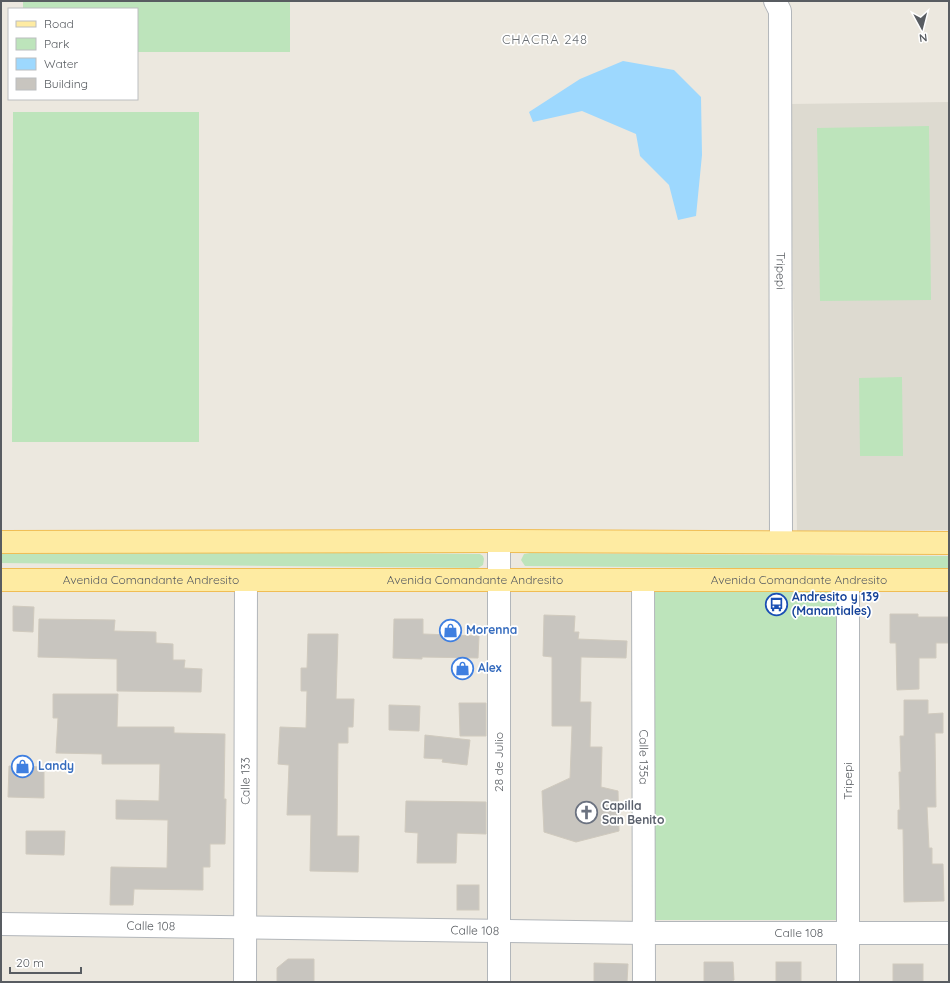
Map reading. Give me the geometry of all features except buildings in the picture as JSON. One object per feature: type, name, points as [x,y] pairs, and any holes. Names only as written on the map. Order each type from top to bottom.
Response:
[{"type":"main road","points":[[1,542],[499,541],[949,543]]},
{"type":"main road","name":"Avenida Comandante Andresito","points":[[1,580],[949,580]]},
{"type":"street","name":"Tripepi","points":[[775,1],[780,11],[781,542]]},
{"type":"street","name":"28 de Julio","points":[[499,541],[499,982]]},
{"type":"street","name":"Calle 135a","points":[[643,580],[644,982]]},
{"type":"street","name":"Tripepi","points":[[848,580],[848,982]]},
{"type":"street","name":"Calle 133","points":[[245,982],[246,581]]},
{"type":"street","name":"Calle 108","points":[[1,924],[644,934],[949,933]]},
{"type":"shaded area","points":[[949,102],[949,530],[797,532],[790,104]]},
{"type":"green space","points":[[23,1],[290,1],[290,52],[138,52],[138,8],[23,8]]},
{"type":"green space","points":[[13,112],[199,112],[199,442],[12,442]]},
{"type":"green space","points":[[929,126],[931,300],[820,301],[817,128]]},
{"type":"green space","points":[[902,377],[903,456],[860,456],[859,378]]},
{"type":"green space","points":[[1,550],[480,554],[484,559],[483,565],[478,568],[1,563]]},
{"type":"green space","points":[[524,554],[949,556],[949,570],[525,566],[521,560]]},
{"type":"green space","points":[[647,589],[841,591],[842,920],[650,920]]},
{"type":"water","points":[[623,61],[674,70],[701,97],[702,155],[696,216],[678,220],[669,185],[640,156],[636,134],[582,111],[533,122],[529,112],[580,79]]},
{"type":"place","name":"Andresito y 139 (Manantiales)","points":[[776,604]]},
{"type":"place","name":"Morenna","points":[[451,630]]},
{"type":"place","name":"Alex","points":[[462,668]]},
{"type":"place","name":"Landy","points":[[23,766]]},
{"type":"place","name":"Capilla San Benito","points":[[587,813]]},
{"type":"district","name":"CHACRA 248","points":[[545,39]]}]
